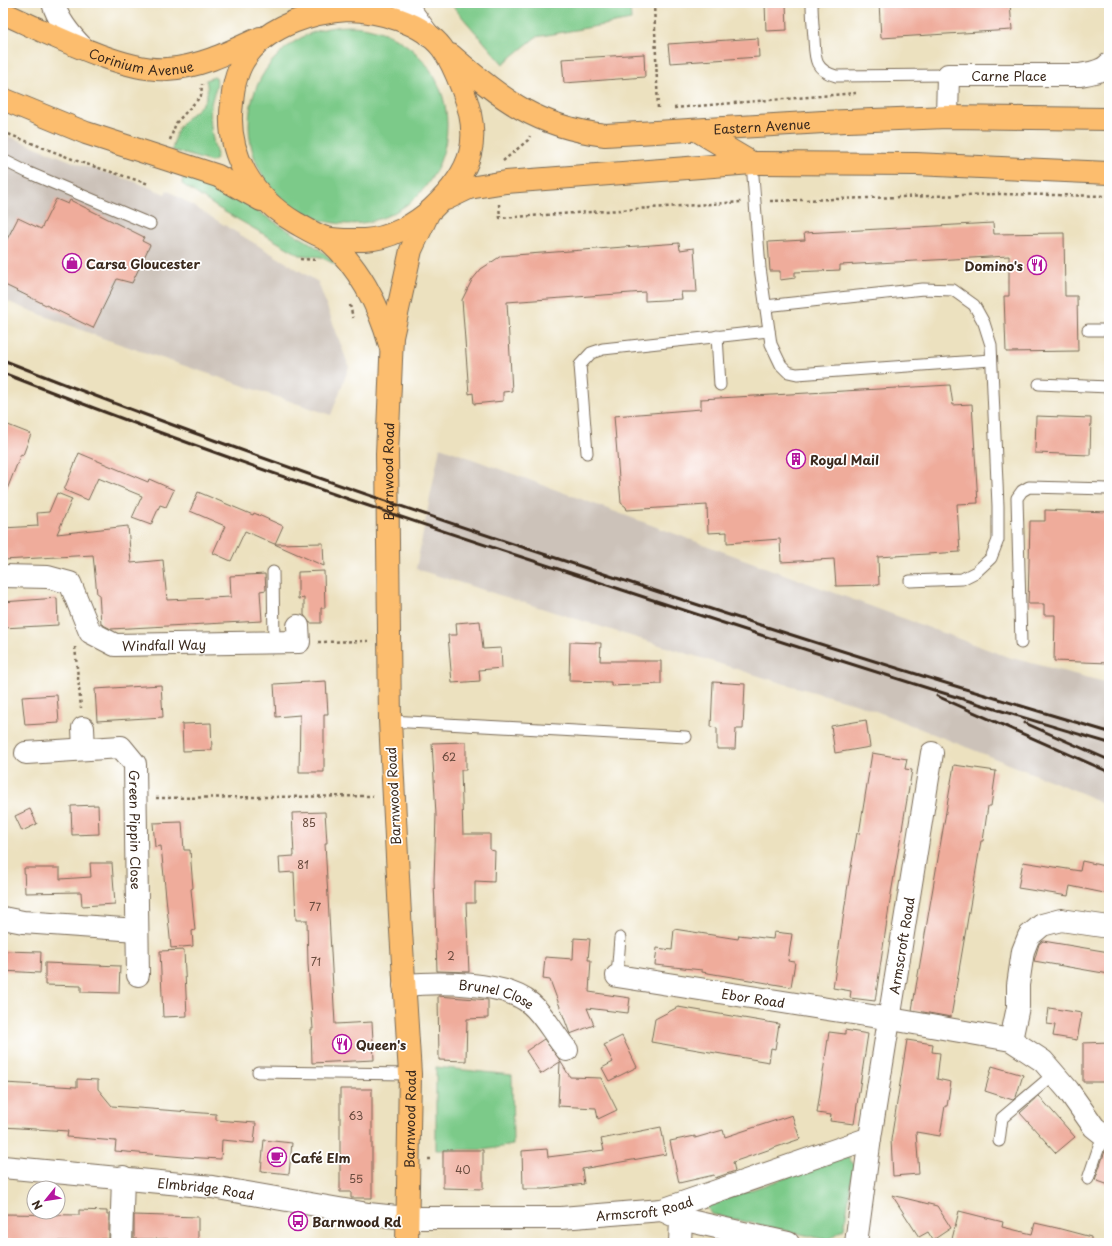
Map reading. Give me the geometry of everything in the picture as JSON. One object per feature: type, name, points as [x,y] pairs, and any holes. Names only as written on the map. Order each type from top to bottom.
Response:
[{"type":"main road","name":"Eastern Avenue","points":[[290,24],[335,11],[367,11],[395,18],[436,42],[501,96],[535,117],[556,126],[605,135],[698,131],[823,122],[947,117],[1109,119]]},
{"type":"main road","name":"Corinium Avenue","points":[[3,13],[83,48],[129,64],[146,68],[166,70],[197,64],[290,24]]},
{"type":"main road","points":[[273,208],[256,190],[241,163],[231,128],[231,111],[236,79],[247,55],[256,45],[290,24]]},
{"type":"main road","points":[[432,209],[454,187],[467,165],[470,156],[473,129],[471,113],[466,97],[453,66],[436,42]]},
{"type":"main road","points":[[3,99],[86,133],[218,176],[256,196],[305,228],[326,238],[346,240],[380,238],[403,229],[448,197],[469,188],[506,182],[752,163],[916,164],[1109,173]]},
{"type":"main road","points":[[698,131],[752,163]]},
{"type":"main road","name":"Barnwood Road","points":[[407,1243],[410,1074],[393,797],[390,721],[387,454],[391,348],[406,270],[417,234],[432,209]]},
{"type":"main road","name":"Barnwood Road","points":[[326,238],[346,257],[362,279],[380,316],[391,348]]},
{"type":"street","points":[[53,3],[68,31],[83,48]]},
{"type":"street","points":[[290,24],[318,3]]},
{"type":"street","points":[[405,3],[436,42]]},
{"type":"street","name":"Carne Place","points":[[948,75],[1080,75],[1094,73],[1106,68],[1109,64]]},
{"type":"street","points":[[947,117],[948,75]]},
{"type":"street","name":"Windfall Way","points":[[3,576],[48,577],[70,583],[90,632],[115,645],[274,643],[298,634]]},
{"type":"street","name":"Green Pippin Close","points":[[26,753],[84,739],[121,747],[135,764],[138,975]]},
{"type":"street","name":"Armscroft Road","points":[[856,1243],[870,1138],[891,1019],[932,753]]},
{"type":"street","points":[[3,918],[23,922],[137,930]]},
{"type":"street","points":[[1106,1137],[1094,1127],[1054,1074],[1043,1062],[1011,1040],[1018,1007],[1018,984],[1023,951],[1029,936],[1042,925],[1061,920],[1109,927]]},
{"type":"street","name":"Ebor Road","points":[[617,976],[891,1019],[1011,1040]]},
{"type":"street","name":"Brunel Close","points":[[404,985],[476,985],[493,987],[507,992],[530,1003],[549,1024],[567,1050]]},
{"type":"street","name":"Armscroft Road","points":[[408,1218],[561,1218],[671,1214],[870,1138]]},
{"type":"street","name":"Elmbridge Road","points":[[3,1167],[123,1177],[212,1187],[368,1214],[408,1218]]},
{"type":"street","points":[[121,1243],[123,1177]]},
{"type":"street","points":[[671,1214],[680,1243]]},
{"type":"street","points":[[671,1214],[788,1243]]},
{"type":"lane","points":[[812,3],[814,54],[821,69],[828,74],[836,76],[948,75]]},
{"type":"lane","points":[[3,160],[27,172],[150,224]]},
{"type":"lane","points":[[752,163],[765,306],[769,331],[775,355],[781,365],[788,372],[797,374],[991,360]]},
{"type":"lane","points":[[765,306],[923,289],[953,290],[974,305],[986,330],[990,345],[998,506],[998,540],[991,558],[976,572],[962,579],[910,581]]},
{"type":"lane","points":[[1088,330],[1109,330]]},
{"type":"lane","points":[[587,454],[579,373],[580,365],[584,358],[603,348],[769,331]]},
{"type":"lane","points":[[717,336],[720,385]]},
{"type":"lane","points":[[1039,384],[1109,387]]},
{"type":"lane","points":[[1021,643],[1017,498],[1022,491],[1029,487],[1109,489]]},
{"type":"lane","points":[[273,572],[274,643]]},
{"type":"lane","points":[[390,721],[686,737]]},
{"type":"lane","points":[[617,976],[620,938]]},
{"type":"lane","points":[[258,1072],[410,1074]]},
{"type":"lane","points":[[999,1141],[1002,1118],[1054,1074]]},
{"type":"lane","points":[[1088,1179],[1106,1137]]},
{"type":"path","points":[[654,3],[658,110]]},
{"type":"path","points":[[165,159],[176,123],[201,96],[202,83],[197,64]]},
{"type":"path","points":[[674,108],[860,93]]},
{"type":"path","points":[[651,110],[666,109]]},
{"type":"path","points":[[3,132],[80,162],[149,184]]},
{"type":"path","points":[[500,218],[756,201],[998,194],[1109,196]]},
{"type":"path","points":[[298,634],[368,641]]},
{"type":"path","points":[[75,639],[84,739]]},
{"type":"path","points":[[136,798],[393,797]]},
{"type":"shaded area","points":[[3,134],[81,165],[136,182],[165,194],[167,190],[318,282],[349,367],[331,415],[105,339],[3,300]]},
{"type":"shaded area","points":[[440,447],[1008,657],[1109,683],[1109,808],[1084,794],[858,704],[785,684],[416,569]]},
{"type":"green space","points":[[450,3],[630,3],[631,20],[536,37],[503,64]]},
{"type":"green space","points":[[338,26],[358,26],[386,33],[411,48],[425,62],[440,87],[447,115],[447,135],[440,163],[425,188],[411,202],[386,217],[377,220],[358,224],[338,224],[310,217],[285,202],[271,188],[256,163],[253,154],[249,135],[249,115],[256,87],[271,62],[285,48],[310,33],[319,30]]},
{"type":"green space","points":[[216,77],[217,83],[210,111],[210,117],[212,136],[217,155],[215,160],[211,162],[172,150],[178,129],[200,106],[207,96],[206,80]]},
{"type":"green space","points":[[183,177],[210,185],[234,197],[310,243],[324,253],[336,265],[321,257],[300,255],[218,208],[182,184]]},
{"type":"green space","points":[[436,1067],[512,1075],[513,1145],[483,1150],[436,1150]]},
{"type":"green space","points":[[848,1157],[854,1165],[844,1229],[828,1240],[711,1214],[706,1205]]},
{"type":"building","points":[[765,3],[786,3],[787,30],[766,31]]},
{"type":"building","points":[[879,3],[1010,3],[1012,30],[881,38]]},
{"type":"building","points":[[758,38],[759,57],[670,63],[668,44]]},
{"type":"building","points":[[644,54],[645,77],[564,83],[562,59]]},
{"type":"building","name":"Carsa Gloucester","points":[[56,199],[68,204],[70,200],[144,237],[142,241],[150,245],[132,283],[117,279],[93,328],[3,284],[3,247],[18,218],[41,229]]},
{"type":"building","points":[[993,223],[994,234],[1064,233],[1065,296],[1077,296],[1078,351],[1006,352],[1004,296],[1009,296],[1009,256],[840,265],[840,270],[795,272],[795,278],[780,280],[780,271],[770,271],[768,242],[805,240],[804,233]]},
{"type":"building","points":[[679,243],[680,250],[694,248],[697,292],[681,292],[682,299],[645,301],[645,292],[507,302],[512,391],[503,392],[503,401],[474,404],[473,393],[469,394],[462,300],[472,280],[481,269],[501,256]]},
{"type":"building","name":"Royal Mail","points":[[950,385],[953,405],[972,404],[978,503],[957,504],[960,552],[878,557],[879,585],[836,586],[834,559],[781,562],[780,539],[727,543],[727,532],[708,533],[707,505],[627,510],[621,503],[614,416],[701,409],[701,399]]},
{"type":"building","points":[[1036,416],[1091,418],[1090,455],[1035,453]]},
{"type":"building","points":[[3,423],[31,434],[23,455],[21,454],[4,497]]},
{"type":"building","points":[[79,453],[148,482],[149,479],[174,490],[166,507],[160,505],[151,525],[132,518],[142,496],[98,478],[88,500],[64,490]]},
{"type":"building","points":[[198,492],[253,515],[254,513],[283,526],[275,544],[323,543],[324,566],[245,531],[231,561],[213,553],[225,526],[190,511]]},
{"type":"building","points":[[57,493],[72,499],[57,534],[128,526],[131,563],[163,560],[167,600],[231,597],[230,576],[265,574],[266,590],[260,591],[262,621],[111,629],[101,624],[99,594],[97,594],[93,555],[3,560],[3,528],[38,526],[37,513],[49,512]]},
{"type":"building","points":[[1045,510],[1109,512],[1109,663],[1054,661],[1055,615],[1044,615],[1044,604],[1028,604],[1030,521],[1045,521]]},
{"type":"building","points":[[324,571],[325,608],[321,608],[321,623],[310,623],[304,615],[304,598],[298,599],[298,572]]},
{"type":"building","points":[[57,598],[58,625],[3,628],[3,602]]},
{"type":"building","points":[[480,621],[483,649],[501,648],[502,668],[479,670],[480,681],[452,683],[448,635],[457,635],[456,623]]},
{"type":"building","points":[[570,642],[601,643],[600,661],[661,661],[661,684],[611,686],[611,682],[569,681]]},
{"type":"building","points":[[326,681],[328,714],[324,714],[324,772],[299,772],[300,715],[276,717],[274,684]]},
{"type":"building","points":[[713,682],[745,684],[743,729],[736,729],[735,749],[717,749],[717,728],[711,727]]},
{"type":"building","points":[[161,685],[163,717],[97,721],[95,689]]},
{"type":"building","points":[[57,695],[59,723],[25,725],[22,697]]},
{"type":"building","points":[[866,720],[870,747],[835,753],[831,726]]},
{"type":"building","points":[[211,723],[212,750],[183,751],[182,724]]},
{"type":"building","points":[[466,742],[466,770],[461,770],[463,834],[490,834],[490,850],[495,851],[494,882],[475,881],[475,903],[466,903],[469,972],[437,971],[434,880],[436,815],[432,743]]},
{"type":"building","points":[[872,753],[907,759],[905,769],[912,770],[875,1001],[850,998],[851,991],[833,988],[847,891],[857,833],[859,834]]},
{"type":"building","points":[[954,765],[996,771],[991,806],[988,806],[983,841],[981,841],[951,1017],[912,1010]]},
{"type":"building","points":[[98,805],[99,834],[72,835],[71,806]]},
{"type":"building","points":[[30,809],[37,824],[22,831],[15,816]]},
{"type":"building","points":[[325,812],[327,843],[325,843],[335,1024],[372,1022],[374,1060],[312,1063],[311,1029],[313,1029],[308,964],[307,920],[296,920],[294,872],[280,873],[279,857],[294,856],[292,813]]},
{"type":"building","points":[[182,822],[184,850],[190,850],[193,888],[191,889],[195,930],[192,931],[193,946],[171,948],[161,846],[155,847],[153,823]]},
{"type":"building","points":[[1082,861],[1109,867],[1109,894],[1070,886],[1068,896],[1018,888],[1023,862],[1080,871]]},
{"type":"building","points":[[90,863],[112,863],[115,904],[82,906],[81,892],[25,893],[24,868],[60,868],[60,879],[91,877]]},
{"type":"building","points":[[674,929],[738,939],[739,935],[773,939],[774,932],[792,934],[788,961],[795,962],[791,987],[702,972],[702,970],[655,965],[657,948],[672,950]]},
{"type":"building","points":[[574,938],[590,939],[588,960],[591,960],[589,992],[630,998],[628,1013],[587,1008],[594,1025],[570,1034],[550,980],[543,979],[545,957],[573,959]]},
{"type":"building","points":[[1043,941],[1109,952],[1109,974],[1034,961],[1039,944]]},
{"type":"building","points":[[184,950],[187,1016],[163,1017],[160,951]]},
{"type":"building","points":[[3,951],[41,952],[40,973],[3,971]]},
{"type":"building","points":[[45,963],[120,966],[119,993],[81,992],[81,986],[45,985]]},
{"type":"building","points":[[438,996],[488,1000],[488,1018],[467,1019],[466,1061],[439,1060]]},
{"type":"building","points":[[678,1007],[779,1024],[775,1049],[771,1048],[769,1062],[651,1042],[655,1019]]},
{"type":"building","points":[[1049,1008],[1082,1013],[1077,1040],[1053,1036],[1055,1025],[1047,1024]]},
{"type":"building","points":[[845,1030],[868,1034],[854,1124],[830,1121],[831,1115],[817,1113],[829,1032],[845,1034]]},
{"type":"building","points":[[622,1036],[637,1067],[609,1081],[602,1068],[613,1062],[604,1045]]},
{"type":"building","points":[[544,1039],[559,1059],[570,1077],[601,1078],[617,1110],[598,1119],[596,1108],[558,1106],[560,1062],[541,1074],[526,1051]]},
{"type":"building","points":[[907,1040],[933,1044],[932,1052],[940,1053],[937,1079],[951,1082],[940,1136],[916,1132],[919,1174],[893,1176],[891,1140]]},
{"type":"building","points":[[1109,1042],[1109,1082],[1083,1082],[1083,1043]]},
{"type":"building","points":[[992,1066],[1023,1075],[1016,1097],[1013,1100],[985,1091]]},
{"type":"building","points":[[77,1079],[98,1080],[98,1089],[112,1106],[216,1114],[216,1120],[256,1123],[254,1143],[222,1140],[221,1159],[184,1157],[115,1151],[116,1141],[67,1137],[68,1131],[3,1127],[4,1083],[77,1087]]},
{"type":"building","points":[[340,1089],[372,1089],[372,1198],[351,1198],[351,1192],[340,1192]]},
{"type":"building","points":[[1039,1096],[1075,1137],[1056,1153],[1020,1113]]},
{"type":"building","points":[[792,1115],[800,1139],[733,1162],[735,1171],[715,1178],[714,1175],[679,1183],[670,1141],[695,1136],[695,1138],[723,1130],[725,1137]]},
{"type":"building","points":[[661,1127],[666,1154],[582,1169],[584,1184],[545,1189],[523,1189],[522,1151],[547,1149],[548,1157],[604,1150],[601,1139]]},
{"type":"building","name":"Café Elm","points":[[264,1140],[292,1143],[289,1174],[261,1171]]},
{"type":"building","points":[[443,1150],[483,1150],[483,1189],[443,1188]]},
{"type":"building","points":[[1105,1151],[1109,1151],[1109,1185],[1095,1180]]},
{"type":"building","points":[[892,1195],[937,1206],[951,1228],[933,1240],[928,1232],[919,1237]]},
{"type":"building","points":[[79,1210],[107,1211],[107,1215],[109,1215],[109,1239],[100,1239],[100,1242],[3,1240],[3,1214],[26,1214],[26,1220],[66,1220],[66,1215],[79,1215]]},
{"type":"building","points":[[959,1211],[1003,1222],[1002,1227],[1032,1234],[1035,1223],[1057,1228],[1091,1237],[1091,1243],[951,1243]]},
{"type":"building","points":[[134,1215],[198,1217],[198,1243],[168,1243],[168,1239],[134,1239]]},
{"type":"railway","points":[[3,360],[145,415],[432,517],[776,630],[909,672],[1109,732]]},
{"type":"railway","points":[[3,373],[221,455],[441,530],[719,622],[978,704],[1109,743]]},
{"type":"railway","points":[[937,696],[1109,772]]},
{"type":"railway","points":[[1025,723],[1109,760]]},
{"type":"place","name":"Carsa Gloucester","points":[[72,263]]},
{"type":"place","name":"Domino's","points":[[1037,265]]},
{"type":"place","name":"Royal Mail","points":[[796,459]]},
{"type":"place","name":"Queen's","points":[[342,1044]]},
{"type":"place","name":"Café Elm","points":[[277,1157]]},
{"type":"place","name":"Barnwood Rd","points":[[298,1221]]}]
